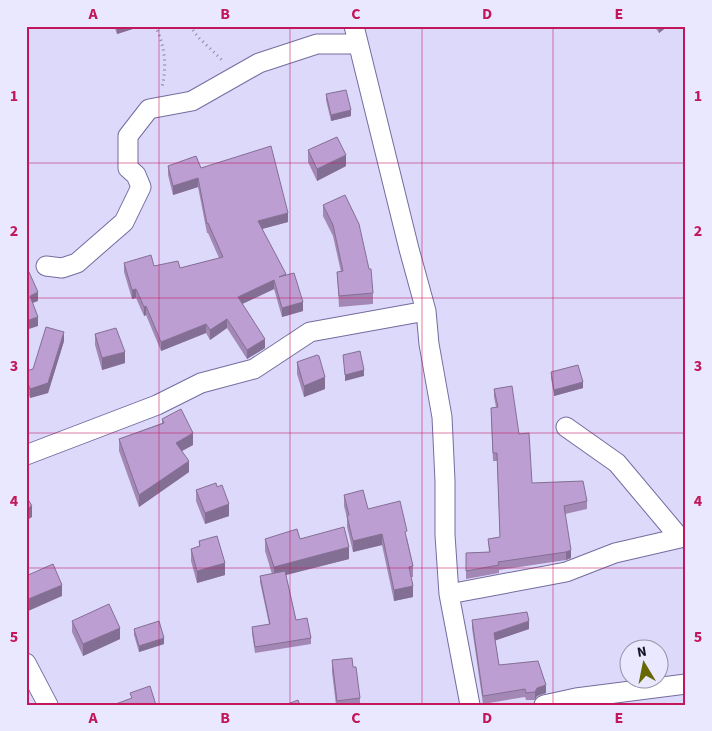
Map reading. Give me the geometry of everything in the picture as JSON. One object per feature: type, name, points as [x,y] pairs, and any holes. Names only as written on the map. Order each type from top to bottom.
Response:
[{"type":"street","points":[[46,266],[62,268],[77,263],[124,222],[141,187],[136,175],[128,168],[128,136],[149,109],[192,101],[259,63],[317,44],[356,35],[426,311],[429,344],[442,417],[445,480],[444,536],[449,594],[470,705]]},
{"type":"street","points":[[26,455],[157,405],[201,383],[254,369],[310,332],[426,311]]},
{"type":"street","points":[[449,594],[566,572],[616,553],[683,537],[617,462],[566,427]]},
{"type":"street","points":[[26,664],[48,705]]},
{"type":"street","points":[[544,705],[576,698],[686,684]]},
{"type":"path","points":[[149,109],[162,89],[165,76],[164,56],[155,26]]},
{"type":"path","points":[[190,26],[198,37],[222,60],[234,77]]},
{"type":"building","points":[[346,90],[351,110],[331,115],[326,94]]},
{"type":"building","points":[[337,137],[346,155],[317,169],[308,150]]},
{"type":"building","points":[[271,146],[288,213],[258,221],[286,274],[279,277],[294,273],[303,302],[282,308],[274,280],[238,297],[265,339],[247,350],[227,319],[210,330],[206,324],[161,342],[146,306],[144,307],[136,289],[132,290],[124,263],[151,255],[154,266],[178,261],[180,268],[223,257],[207,224],[198,178],[173,186],[168,166],[196,156],[201,168]]},
{"type":"building","points":[[345,195],[359,224],[369,269],[371,269],[373,293],[339,296],[337,272],[343,271],[333,225],[323,205]]},
{"type":"building","points":[[29,272],[38,292],[30,296],[38,317],[26,321],[26,273]]},
{"type":"building","points":[[46,327],[64,332],[48,383],[30,389],[26,378],[26,371],[33,369]]},
{"type":"building","points":[[116,328],[125,352],[102,358],[95,334]]},
{"type":"building","points":[[360,351],[364,370],[345,375],[343,355]]},
{"type":"building","points":[[319,356],[325,377],[304,386],[297,362]]},
{"type":"building","points":[[578,365],[583,382],[554,390],[551,372]]},
{"type":"building","points":[[512,386],[519,434],[529,433],[532,483],[583,481],[587,501],[564,506],[571,550],[498,562],[499,565],[466,571],[466,553],[490,552],[488,539],[500,537],[497,453],[493,453],[491,408],[498,407],[494,389]]},
{"type":"building","points":[[181,409],[193,433],[176,443],[189,461],[139,495],[119,439],[164,423],[162,419]]},
{"type":"building","points":[[216,483],[217,487],[222,485],[229,504],[205,513],[196,490]]},
{"type":"building","points":[[363,490],[368,509],[400,501],[413,566],[409,567],[413,586],[394,590],[382,534],[353,541],[344,495]]},
{"type":"building","points":[[26,496],[32,506],[26,509]]},
{"type":"building","points":[[344,527],[349,547],[274,567],[265,539],[297,529],[300,539]]},
{"type":"building","points":[[217,536],[225,563],[197,571],[191,549],[200,546],[199,541]]},
{"type":"building","points":[[53,564],[62,585],[26,600],[26,576]]},
{"type":"building","points":[[285,571],[296,620],[307,618],[311,638],[255,647],[252,627],[270,624],[260,576]]},
{"type":"building","points":[[109,604],[120,628],[83,644],[72,621]]},
{"type":"building","points":[[527,612],[529,621],[494,633],[499,665],[538,661],[546,685],[537,688],[535,692],[526,693],[525,689],[483,696],[472,620]]},
{"type":"building","points":[[159,621],[164,638],[139,646],[134,629]]},
{"type":"building","points":[[352,658],[353,667],[356,667],[360,698],[337,701],[332,660]]},
{"type":"building","points":[[150,686],[156,705],[113,705],[132,698],[130,693]]},
{"type":"building","points":[[298,700],[300,705],[285,705]]}]
